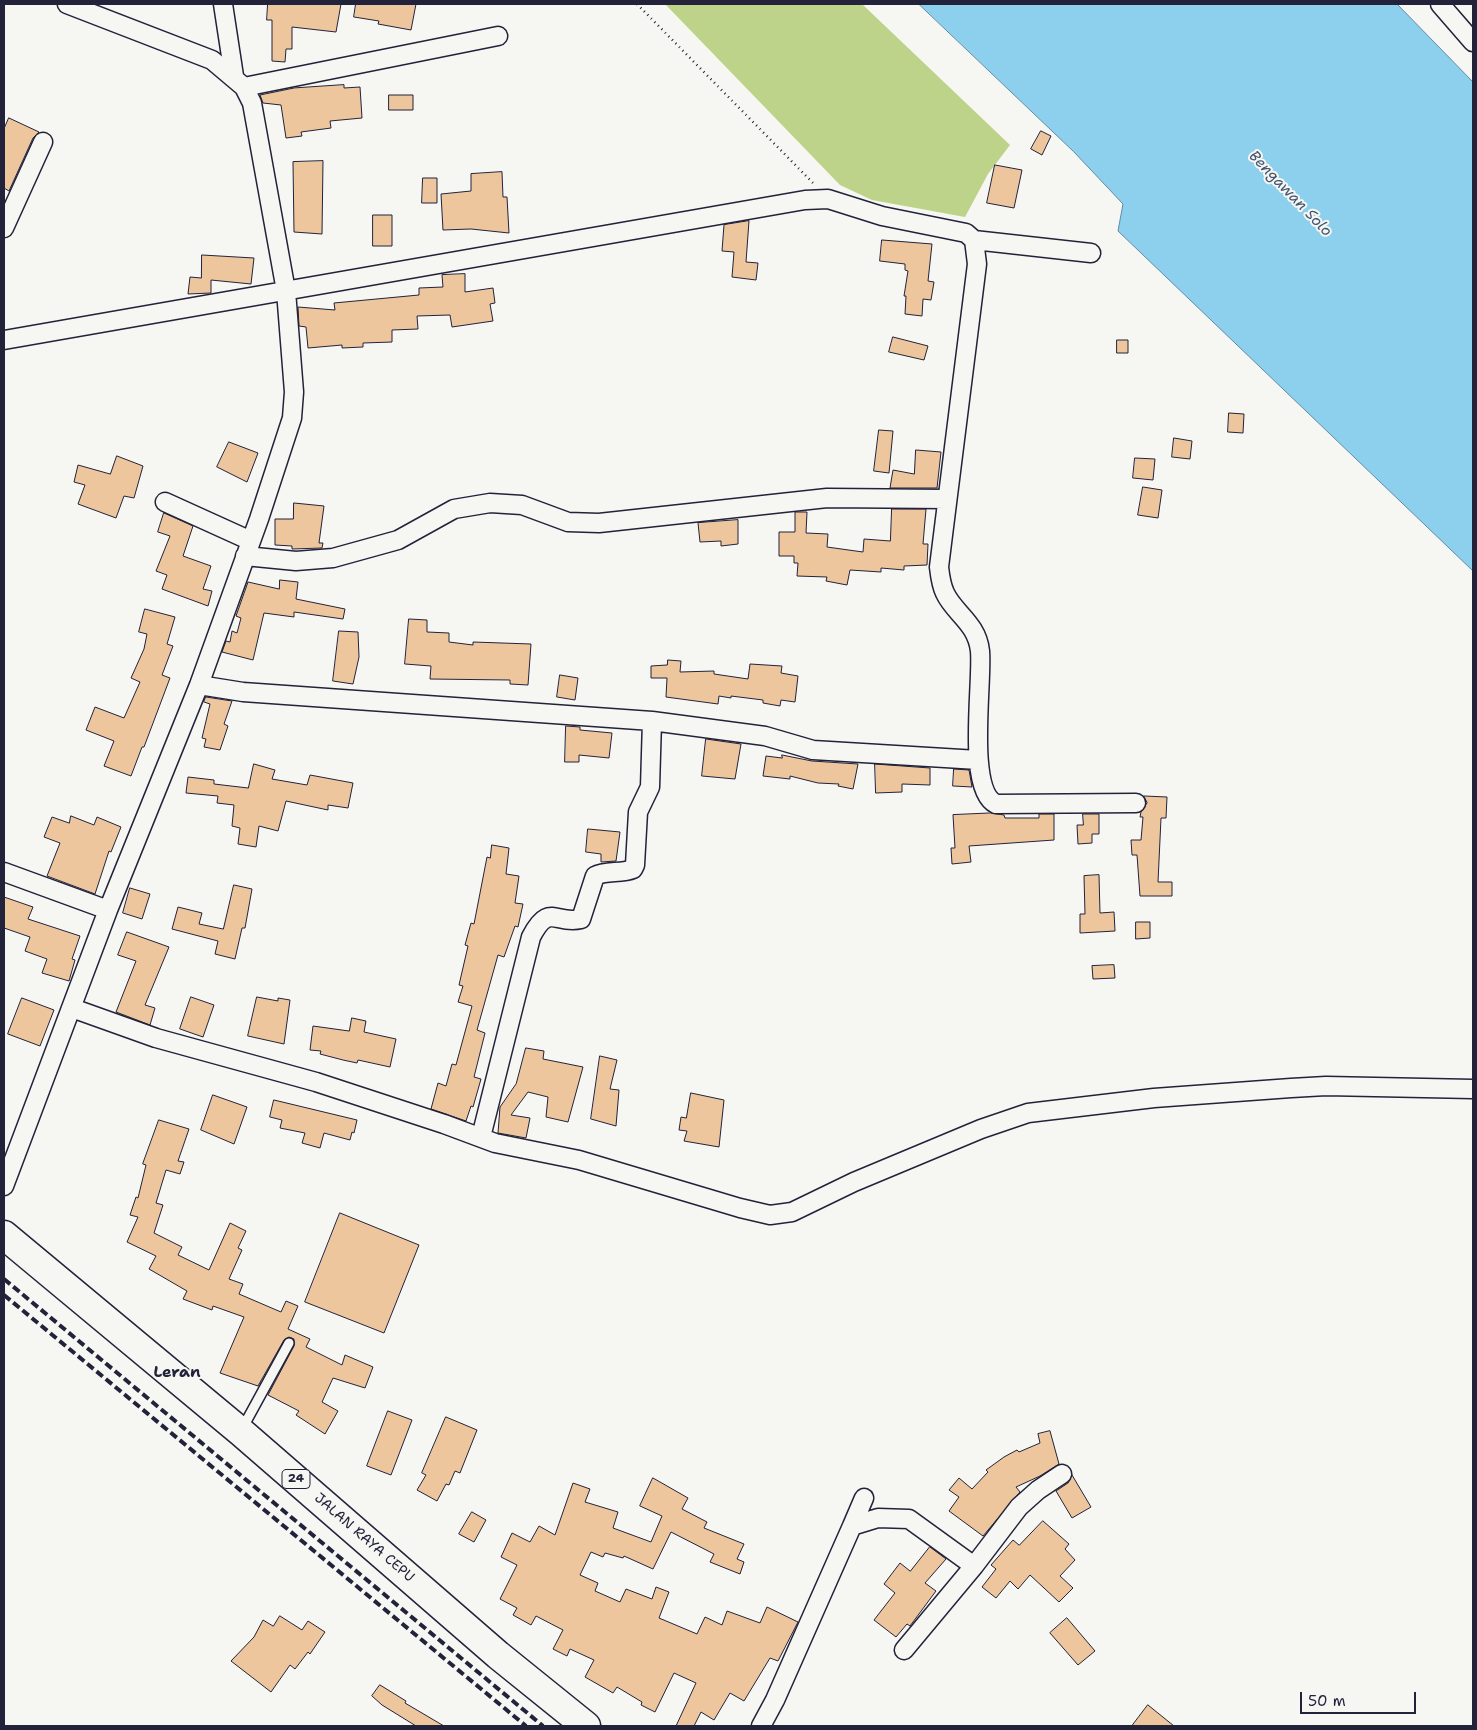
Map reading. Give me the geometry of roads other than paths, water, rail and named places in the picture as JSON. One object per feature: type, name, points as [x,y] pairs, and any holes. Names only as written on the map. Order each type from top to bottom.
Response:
[{"type":"highway","name":"JALAN RAYA CEPU","points":[[4,1235],[241,1432],[498,1655],[586,1726]]},
{"type":"street","points":[[67,4],[212,60],[239,81],[498,36]]},
{"type":"street","points":[[4,1186],[108,910],[199,685],[292,418],[294,392],[286,291],[252,103],[239,81],[223,4]]},
{"type":"street","points":[[1440,4],[1473,42]]},
{"type":"street","points":[[4,228],[43,142]]},
{"type":"street","points":[[4,340],[682,223],[787,203],[828,199],[882,216],[966,233],[974,240],[1091,253]]},
{"type":"street","points":[[974,240],[977,264],[939,567],[940,580],[945,595],[974,631],[980,650],[978,760],[985,794],[990,801],[996,804],[1136,803]]},
{"type":"street","points":[[165,502],[248,548],[296,561],[334,558],[398,540],[454,509],[490,503],[522,505],[568,522],[599,523],[827,498],[947,499]]},
{"type":"street","points":[[199,685],[244,692],[652,721],[758,735],[813,750],[978,760]]},
{"type":"street","points":[[481,1138],[531,937],[538,922],[548,917],[581,919],[595,876],[626,872],[633,869],[635,865],[638,812],[650,787],[652,721]]},
{"type":"street","points":[[4,872],[108,910]]},
{"type":"street","points":[[72,1008],[156,1038],[316,1082],[495,1143],[579,1160],[740,1208],[770,1215],[792,1212],[854,1182],[981,1129],[1028,1113],[1154,1098],[1326,1086],[1473,1089]]},
{"type":"street","points":[[904,1650],[974,1566],[1019,1507],[1038,1490],[1062,1474]]},
{"type":"street","points":[[761,1726],[775,1700],[864,1498]]},
{"type":"street","points":[[852,1526],[878,1518],[909,1519],[974,1566]]},
{"type":"lane","points":[[241,1432],[288,1343]]},
{"type":"water","name":"Bengawan Solo","points":[[919,4],[1397,4],[1473,82],[1473,571],[1118,231],[1123,204],[1074,152]]},
{"type":"railway","points":[[4,1279],[543,1726]]},
{"type":"railway","points":[[4,1295],[526,1726]]},
{"type":"district","name":"Leran","points":[[177,1373]]}]
